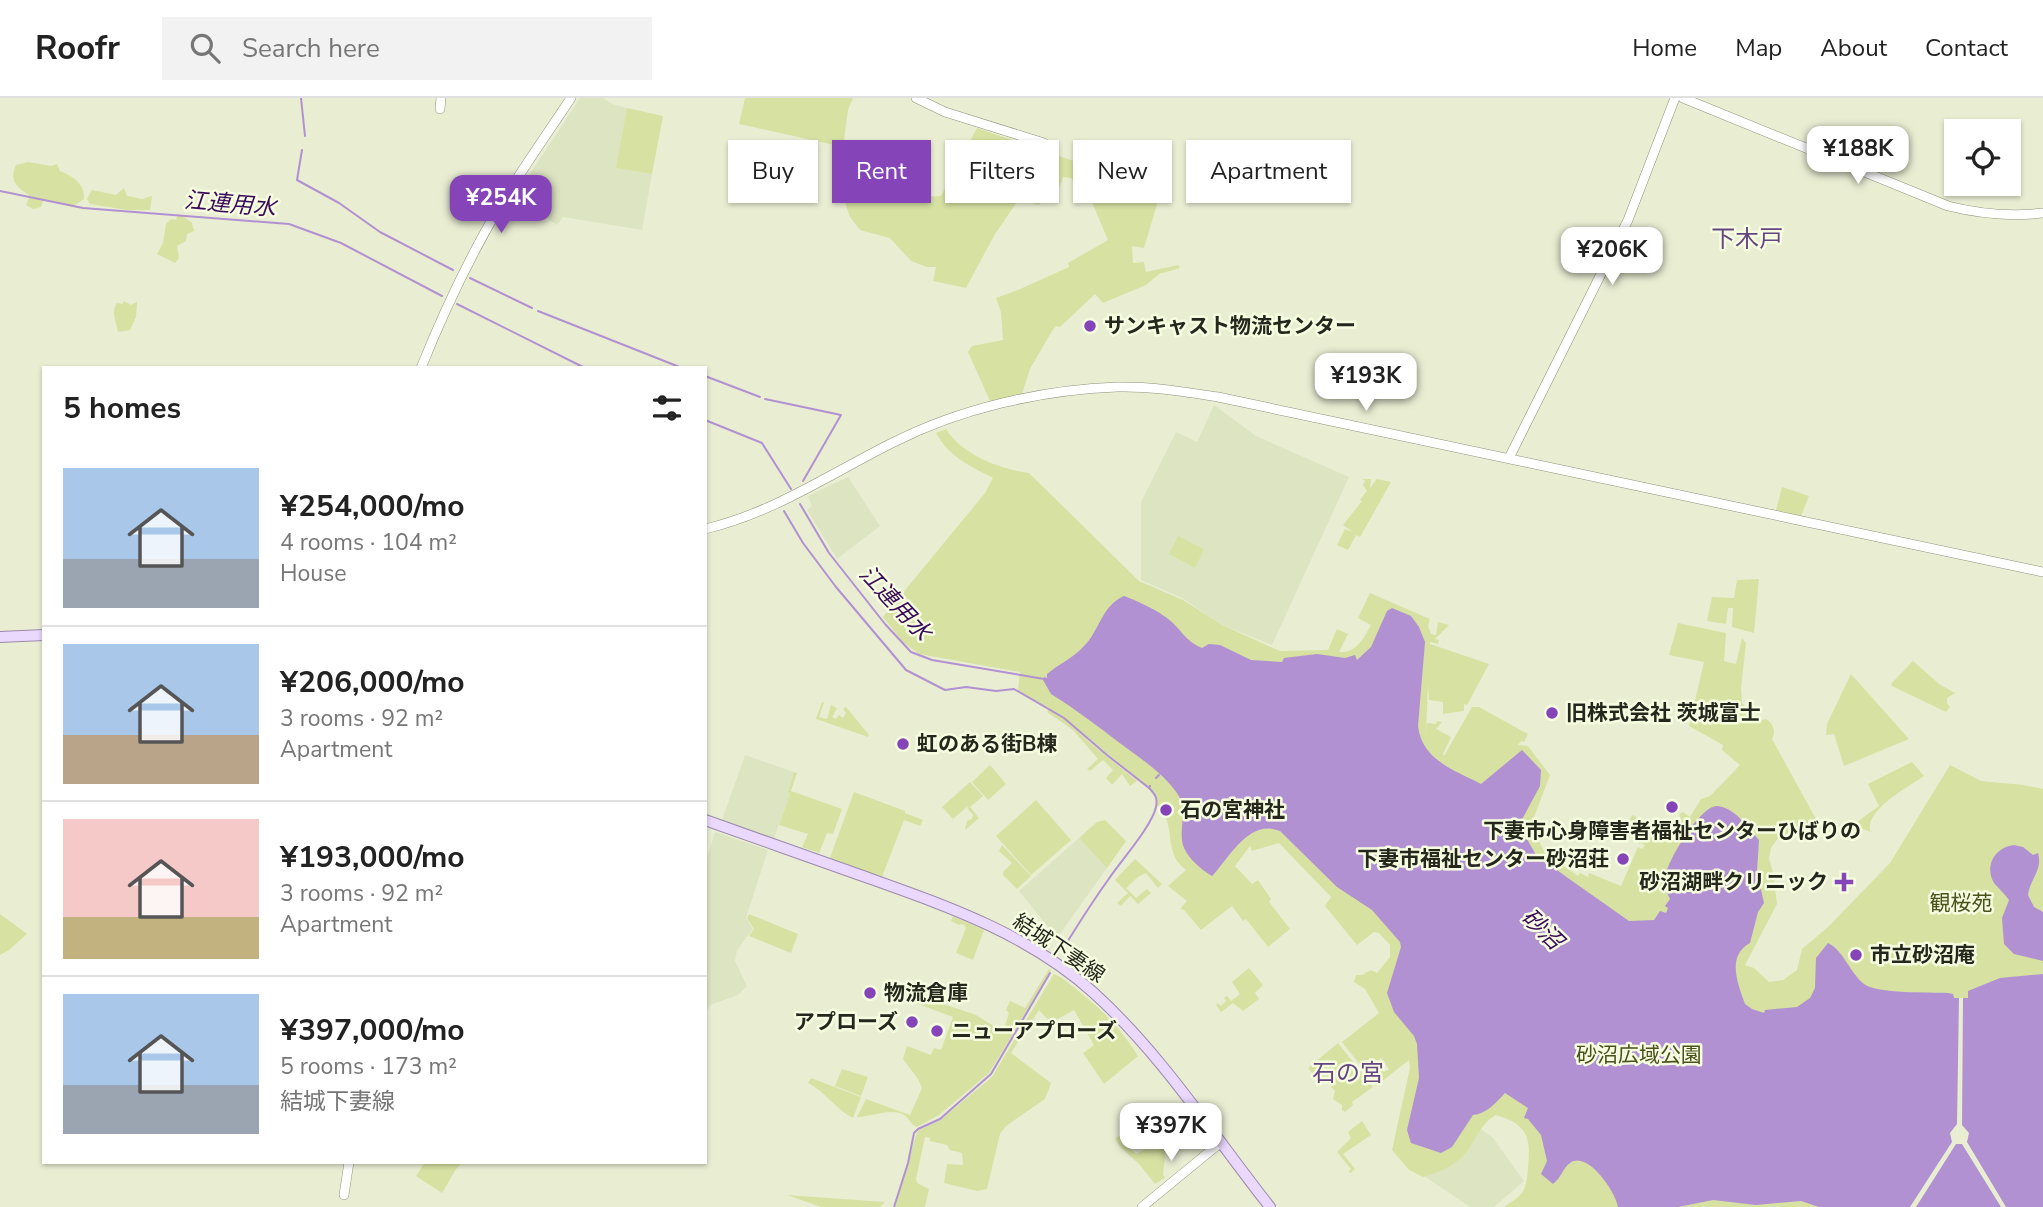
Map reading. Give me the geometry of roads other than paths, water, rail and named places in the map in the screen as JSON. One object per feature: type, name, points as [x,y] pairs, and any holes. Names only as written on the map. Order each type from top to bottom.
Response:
[{"type":"main road","points":[[0,637],[42,635]]},
{"type":"main road","name":"結城下妻線","points":[[707,821],[934,901],[976,918],[1025,943],[1093,992],[1132,1030],[1163,1065],[1269,1207]]},
{"type":"street","points":[[440,109],[441,98]]},
{"type":"street","points":[[422,366],[474,252],[510,189],[571,98]]},
{"type":"street","points":[[916,98],[945,111],[1035,140]]},
{"type":"street","points":[[1509,458],[1628,220],[1675,98]]},
{"type":"street","points":[[1683,98],[1948,206],[2001,216],[2043,213]]},
{"type":"street","points":[[707,528],[772,507],[895,441],[953,418],[1018,399],[1119,387],[1157,388],[1212,396],[2043,572]]},
{"type":"street","points":[[1147,1205],[1220,1143]]},
{"type":"street","points":[[344,1195],[349,1164]]},
{"type":"water","name":"砂沼","points":[[1124,596],[1160,613],[1190,641],[1202,648],[1209,644],[1220,645],[1251,660],[1282,662],[1284,658],[1317,654],[1345,658],[1355,655],[1357,660],[1371,647],[1387,611],[1392,608],[1411,616],[1425,642],[1418,726],[1426,747],[1441,762],[1481,784],[1522,750],[1541,770],[1540,786],[1519,825],[1536,855],[1629,921],[1654,920],[1660,911],[1666,913],[1668,908],[1665,906],[1670,899],[1664,884],[1665,876],[1675,852],[1692,826],[1710,808],[1717,806],[1729,810],[1741,819],[1759,840],[1757,872],[1764,903],[1758,912],[1750,943],[1738,955],[1736,963],[1742,996],[1745,1004],[1752,1009],[1764,1013],[1765,1010],[1797,1007],[1810,998],[1815,988],[1816,958],[1828,943],[1838,951],[1864,984],[1880,989],[1948,993],[1953,994],[1954,998],[1968,998],[1968,991],[2000,978],[2043,974],[2043,1207],[1819,1207],[1801,1201],[1756,1205],[1713,1200],[1678,1207],[1618,1207],[1607,1183],[1585,1162],[1570,1163],[1553,1184],[1541,1174],[1547,1161],[1541,1135],[1528,1119],[1524,1118],[1528,1108],[1505,1093],[1486,1110],[1473,1115],[1452,1147],[1441,1153],[1411,1143],[1407,1130],[1419,1078],[1417,1044],[1414,1036],[1394,1012],[1387,993],[1401,947],[1400,942],[1372,910],[1337,887],[1280,831],[1259,830],[1250,834],[1212,876],[1207,873],[1185,851],[1182,805],[1177,793],[1143,760],[1051,694],[1043,680],[1089,641],[1105,612]]},
{"type":"water","points":[[2014,845],[2023,847],[2033,855],[2038,853],[2038,870],[2028,895],[2034,907],[2043,912],[2043,961],[2014,954],[2004,944],[2002,918],[2009,900],[1994,883],[1990,870],[1997,853]]},
{"type":"waterway","points":[[301,98],[305,136]]},
{"type":"waterway","points":[[302,150],[297,180],[339,203],[380,232],[453,270]]},
{"type":"waterway","name":"江連用水","points":[[0,191],[83,208],[289,224],[341,243],[442,296]]},
{"type":"waterway","points":[[470,278],[532,308]]},
{"type":"waterway","name":"江連用水","points":[[457,304],[581,366]]},
{"type":"waterway","points":[[538,311],[677,366]]},
{"type":"waterway","points":[[707,377],[760,397]]},
{"type":"waterway","points":[[765,399],[841,415],[803,481]]},
{"type":"waterway","name":"江連用水","points":[[707,421],[762,443],[791,489]]},
{"type":"waterway","name":"江連用水","points":[[800,504],[829,553],[885,624],[911,652],[932,660],[1044,679]]},
{"type":"waterway","points":[[784,511],[803,543],[836,587],[906,670],[945,690],[966,687],[996,691],[1014,689],[1064,718],[1149,788]]},
{"type":"waterway","points":[[1156,778],[1159,775]]},
{"type":"waterway","points":[[1066,944],[1153,815],[1157,804],[1150,786]]},
{"type":"waterway","points":[[894,1207],[914,1133],[940,1119],[991,1074],[1050,973]]},
{"type":"place","name":"サンキャスト物流センター","points":[[1090,326]]},
{"type":"place","name":"旧株式会社 茨城富士","points":[[1552,713]]},
{"type":"place","name":"虹のある街B棟","points":[[903,744]]},
{"type":"place","name":"下妻市心身障害者福祉センターひばりの","points":[[1672,807]]},
{"type":"place","name":"石の宮神社","points":[[1166,810]]},
{"type":"place","name":"下妻市福祉センター砂沼荘","points":[[1623,859]]},
{"type":"place","name":"砂沼湖畔クリニック","points":[[1844,882]]},
{"type":"place","name":"市立砂沼庵","points":[[1856,955]]},
{"type":"place","name":"物流倉庫","points":[[870,993]]},
{"type":"place","name":"アプローズ","points":[[912,1022]]},
{"type":"place","name":"ニューアプローズ","points":[[937,1031]]},
{"type":"district","name":"下木戸","points":[[1747,239]]},
{"type":"district","name":"石の宮","points":[[1348,1073]]},
{"type":"park label","name":"観桜苑","points":[[1961,903]]},
{"type":"park label","name":"砂沼広域公園","points":[[1639,1055]]}]
